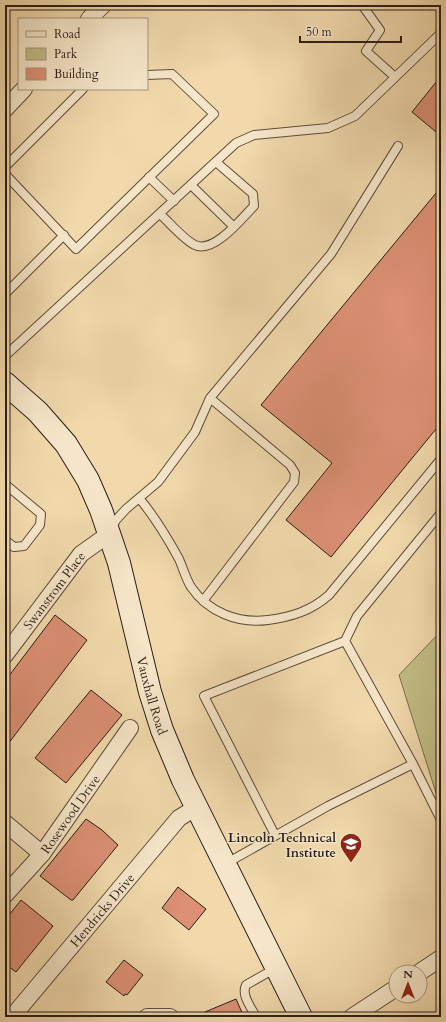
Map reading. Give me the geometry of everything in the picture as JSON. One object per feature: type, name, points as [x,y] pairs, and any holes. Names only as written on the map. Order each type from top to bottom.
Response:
[{"type":"street","points":[[91,18],[103,5]]},
{"type":"street","points":[[5,109],[23,90]]},
{"type":"street","name":"Vauxhall Road","points":[[5,383],[38,412],[66,444],[88,480],[101,510],[120,563],[150,692],[162,730],[196,807],[301,1017]]},
{"type":"street","name":"Swanstrom Place","points":[[5,655],[81,554],[109,534]]},
{"type":"street","name":"Rosewood Drive","points":[[5,895],[42,854],[130,728]]},
{"type":"street","name":"Hendricks Drive","points":[[10,1014],[179,818],[196,807]]},
{"type":"street","points":[[5,823],[42,854]]},
{"type":"street","points":[[428,967],[441,958]]},
{"type":"street","points":[[352,1017],[388,993]]},
{"type":"street","points":[[147,1017],[170,1017]]},
{"type":"lane","points":[[362,5],[380,30],[366,51],[395,78]]},
{"type":"lane","points":[[5,356],[236,143],[254,135],[328,128],[355,116],[441,33]]},
{"type":"lane","points":[[5,174],[76,249],[214,114],[172,74],[148,75]]},
{"type":"lane","points":[[5,167],[82,90]]},
{"type":"lane","points":[[109,534],[116,520],[158,482],[195,432],[210,398],[331,254],[398,146]]},
{"type":"lane","points":[[160,214],[195,245],[205,247],[216,243],[254,206],[253,194],[216,162]]},
{"type":"lane","points":[[149,177],[174,201]]},
{"type":"lane","points":[[191,185],[233,226]]},
{"type":"lane","points":[[5,294],[64,236]]},
{"type":"lane","points":[[203,601],[294,482],[295,473],[290,465],[210,398]]},
{"type":"lane","points":[[139,498],[153,514],[164,531],[190,585],[203,601],[224,615],[257,622],[280,619],[300,613],[319,604],[341,582],[441,459]]},
{"type":"lane","points":[[5,484],[41,514],[40,525],[24,546],[14,547],[5,540]]},
{"type":"lane","points":[[275,835],[204,696],[345,641],[357,616],[441,513]]},
{"type":"lane","points":[[345,641],[413,764],[441,820]]},
{"type":"lane","points":[[225,864],[328,806],[413,764]]},
{"type":"lane","points":[[256,1017],[245,994],[244,989],[246,984],[277,968]]},
{"type":"green space","points":[[441,631],[441,809],[399,675]]},
{"type":"building","points":[[441,76],[441,136],[412,112]]},
{"type":"building","points":[[441,187],[441,423],[331,557],[286,520],[332,463],[261,405]]},
{"type":"building","points":[[55,615],[87,640],[5,748],[5,681]]},
{"type":"building","points":[[91,690],[122,715],[66,783],[35,758]]},
{"type":"building","points":[[86,819],[102,830],[118,845],[73,900],[71,900],[40,876]]},
{"type":"building","points":[[178,887],[206,909],[189,930],[162,908]]},
{"type":"building","points":[[21,900],[53,926],[16,972],[5,964],[5,920]]},
{"type":"building","points":[[124,960],[143,975],[127,995],[125,994],[124,996],[106,982]]},
{"type":"building","points":[[236,999],[244,1017],[193,1017]]},
{"type":"place","name":"Lincoln Technical Institute","points":[[351,864]]}]
